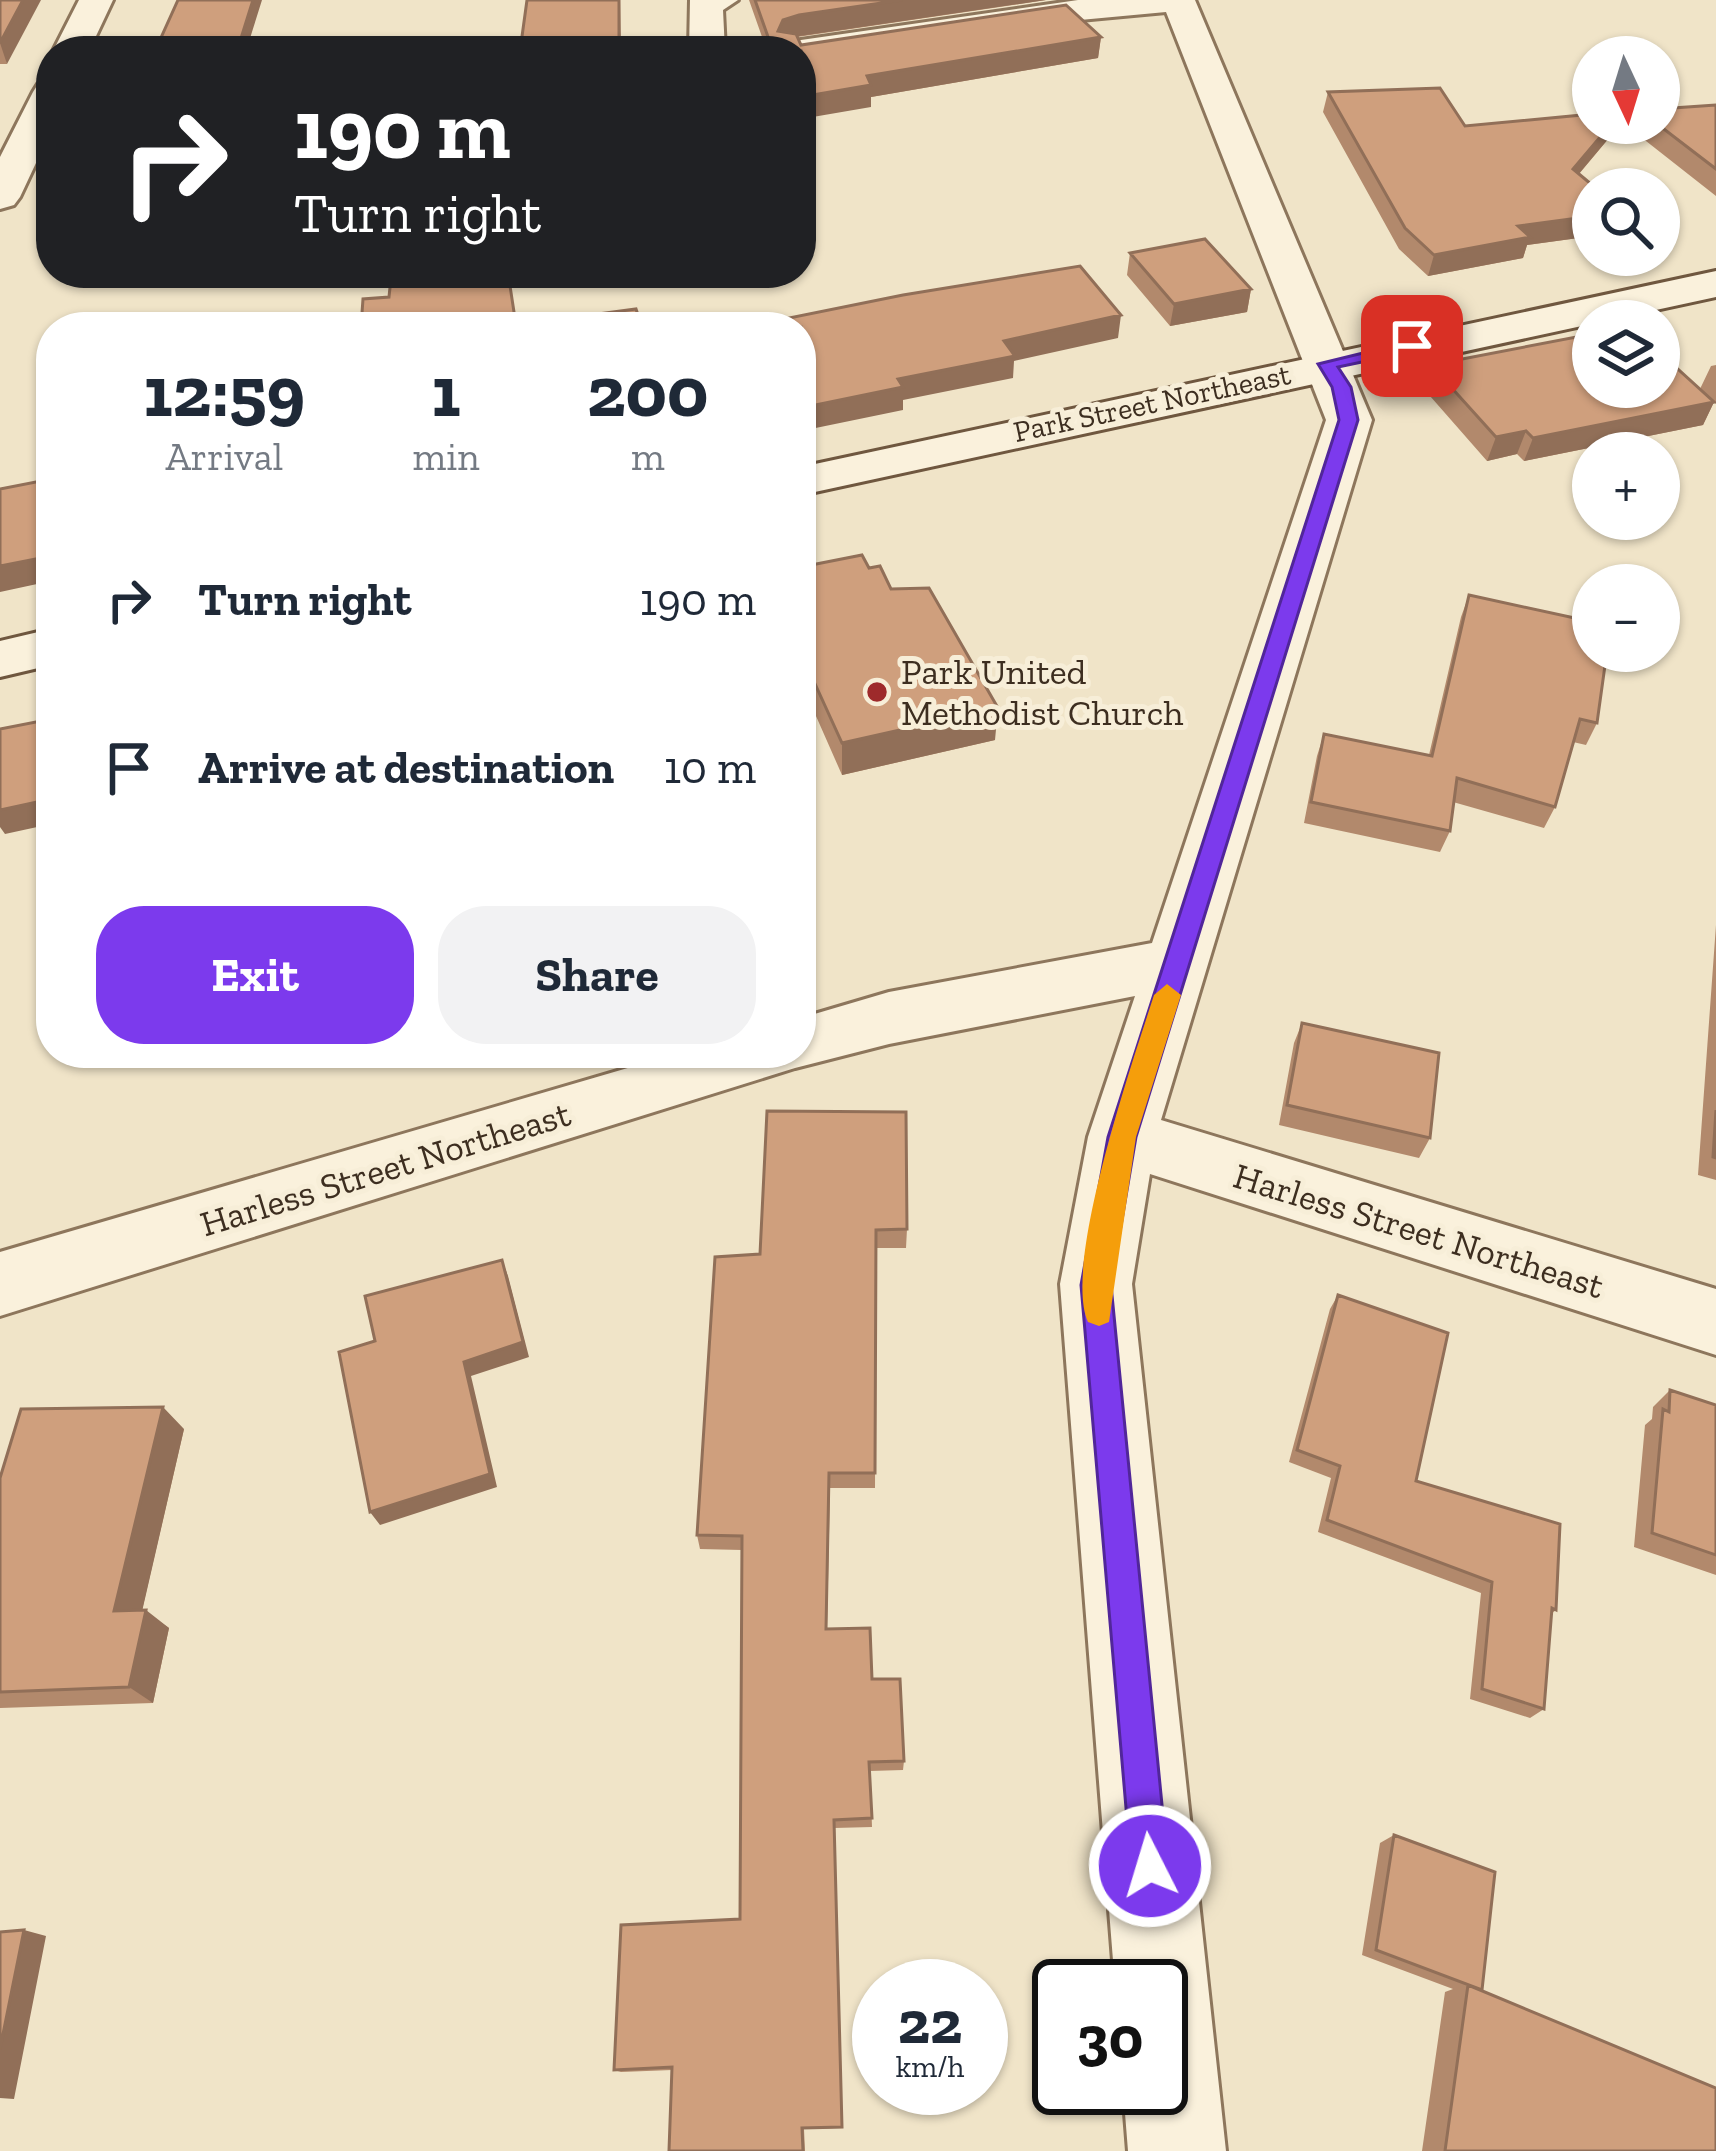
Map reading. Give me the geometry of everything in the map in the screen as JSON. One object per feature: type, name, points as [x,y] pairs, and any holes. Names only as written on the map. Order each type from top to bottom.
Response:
[{"type":"street","points":[[78,36],[96,0]]},
{"type":"street","points":[[707,36],[706,1],[722,0]]},
{"type":"street","points":[[816,50],[1037,14],[1179,0],[1327,364],[1341,387],[1349,420],[1122,1137],[1096,1285],[1177,2151]]},
{"type":"street","points":[[0,197],[36,123]]},
{"type":"street","name":"Park Street Northeast","points":[[816,478],[1327,364],[1716,284]]},
{"type":"street","points":[[0,659],[36,651]]},
{"type":"street","points":[[816,1040],[889,1018],[1178,963]]},
{"type":"street","name":"Harless Street Northeast","points":[[0,1284],[720,1068]]},
{"type":"street","name":"Harless Street Northeast","points":[[1122,1137],[1716,1322]]},
{"type":"building","points":[[0,0],[23,0],[0,43]]},
{"type":"building","points":[[178,0],[253,0],[242,36],[162,36]]},
{"type":"building","points":[[527,0],[619,0],[619,36],[522,36]]},
{"type":"building","points":[[755,0],[902,0],[799,15],[783,20],[778,31],[797,36],[768,36]]},
{"type":"building","points":[[1066,5],[1101,37],[867,76],[871,85],[816,94],[816,43]]},
{"type":"building","points":[[1440,88],[1465,126],[1572,116],[1572,144],[1594,144],[1572,168],[1572,219],[1518,226],[1530,237],[1434,255],[1405,228],[1328,92]]},
{"type":"building","points":[[1716,105],[1716,169],[1680,141],[1680,108]]},
{"type":"building","points":[[1205,239],[1251,289],[1174,304],[1130,253]]},
{"type":"building","points":[[1080,266],[1121,315],[1004,341],[1015,356],[898,379],[903,387],[816,405],[816,313]]},
{"type":"building","points":[[390,288],[510,288],[514,312],[362,312],[363,299],[389,297]]},
{"type":"building","points":[[1572,338],[1572,408],[1680,408],[1680,371],[1714,402],[1533,438],[1526,431],[1496,437],[1431,365]]},
{"type":"building","points":[[36,482],[36,559],[0,566],[0,489]]},
{"type":"building","name":"Park United Methodist Church","points":[[862,555],[869,568],[880,566],[891,589],[929,588],[998,708],[842,743],[816,686],[816,564]]},
{"type":"building","points":[[1469,595],[1572,617],[1572,672],[1604,672],[1597,723],[1580,719],[1555,807],[1457,778],[1450,831],[1311,802],[1324,734],[1432,756]]},
{"type":"building","points":[[36,722],[36,802],[0,810],[0,729]]},
{"type":"building","points":[[1302,1023],[1439,1053],[1430,1138],[1287,1105]]},
{"type":"building","points":[[767,1111],[906,1112],[907,1229],[876,1230],[875,1473],[829,1473],[826,1629],[870,1628],[872,1679],[900,1679],[904,1761],[869,1762],[872,1818],[834,1820],[842,2127],[802,2128],[803,2151],[669,2151],[672,2067],[614,2070],[621,1925],[740,1919],[742,1536],[697,1535],[715,1257],[760,1254]]},
{"type":"building","points":[[502,1260],[523,1342],[464,1362],[490,1474],[370,1512],[339,1352],[375,1341],[365,1296]]},
{"type":"building","points":[[1338,1295],[1448,1333],[1416,1481],[1560,1524],[1544,1709],[1482,1689],[1492,1582],[1327,1520],[1340,1466],[1297,1450]]},
{"type":"building","points":[[1670,1390],[1716,1405],[1716,1555],[1652,1533],[1663,1409],[1669,1412]]},
{"type":"building","points":[[163,1407],[114,1611],[146,1610],[129,1687],[0,1692],[0,1478],[21,1409]]},
{"type":"building","points":[[1394,1835],[1495,1872],[1482,1990],[1376,1950]]},
{"type":"building","points":[[24,1930],[0,2049],[0,1932]]},
{"type":"building","points":[[1468,1985],[1716,2088],[1716,2151],[1445,2151]]},
{"type":"slow traffic","points":[[1099,1312],[1096,1285],[1122,1137],[1167,995]]},
{"type":"place","name":"Park United Methodist Church","points":[[877,692]]},
{"type":"route","points":[[1150,1866],[1096,1285],[1102,1248],[1122,1137],[1349,420],[1341,387],[1327,364],[1412,346]]}]
